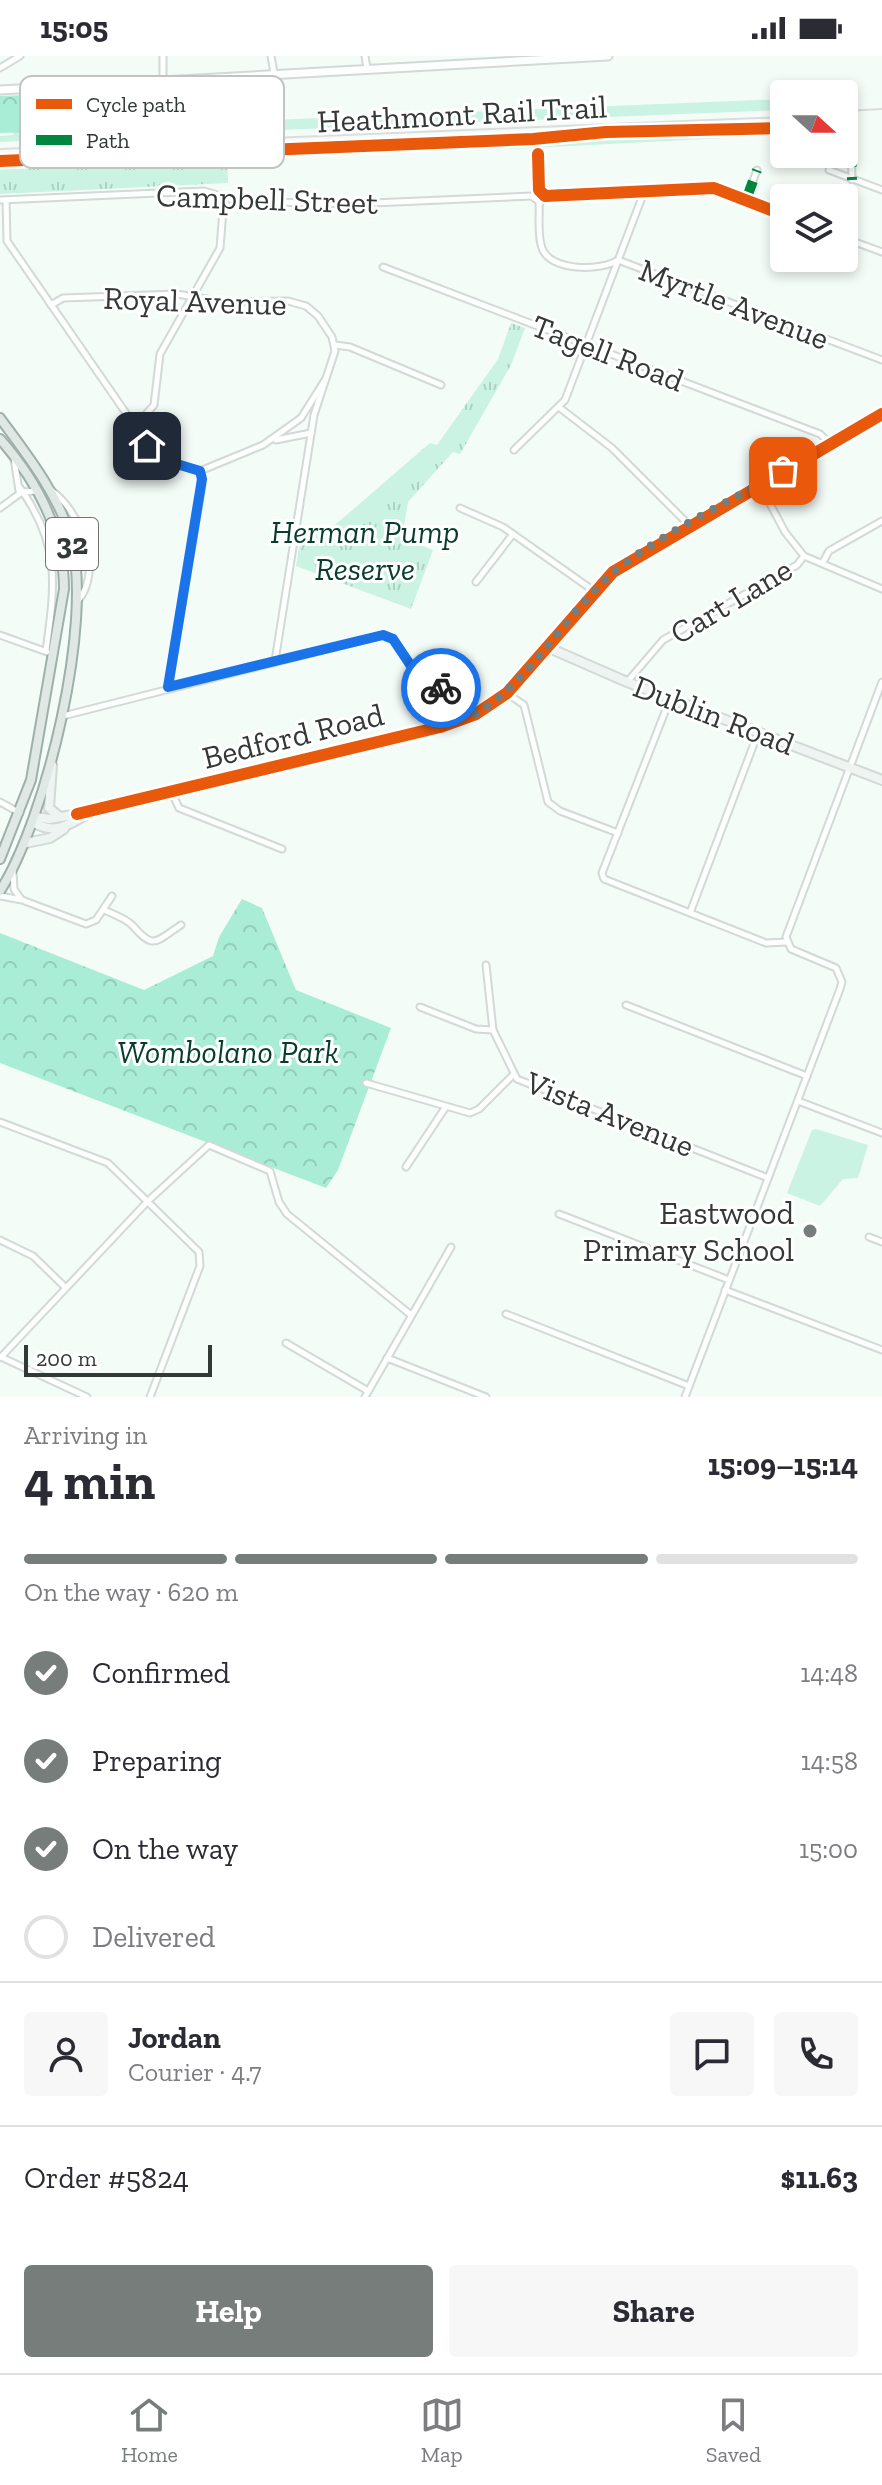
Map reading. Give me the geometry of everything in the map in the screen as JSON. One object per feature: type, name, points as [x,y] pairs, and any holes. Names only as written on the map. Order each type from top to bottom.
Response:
[{"type":"main road","name":"Bedford Road","points":[[35,820],[91,812],[172,793],[440,727],[476,714],[507,693],[613,572],[882,414]]},
{"type":"main road","name":"32","points":[[0,418],[70,536],[78,585],[53,756],[35,820],[0,894]]},
{"type":"main road","name":"32","points":[[0,439],[43,489],[63,566],[63,602],[51,653],[34,770],[21,813],[0,859]]},
{"type":"main road","name":"Dublin Road","points":[[547,647],[627,682],[882,780]]},
{"type":"main road","points":[[53,756],[49,808],[60,817]]},
{"type":"main road","name":"Bedford Road","points":[[26,843],[50,838],[91,812]]},
{"type":"main road","points":[[21,813],[51,830],[64,828]]},
{"type":"street","points":[[0,68],[20,56]]},
{"type":"street","points":[[271,56],[274,73]]},
{"type":"street","points":[[365,56],[367,68]]},
{"type":"street","points":[[241,76],[462,60],[608,56]]},
{"type":"street","points":[[0,90],[20,89]]},
{"type":"street","points":[[538,154],[539,190],[545,196]]},
{"type":"street","points":[[852,168],[852,180]]},
{"type":"street","points":[[746,200],[757,170]]},
{"type":"street","points":[[829,170],[882,190]]},
{"type":"street","points":[[539,190],[533,196],[539,202],[545,196],[714,188],[770,209]]},
{"type":"street","name":"Campbell Street","points":[[3,200],[204,191],[237,201],[350,204],[533,196]]},
{"type":"street","points":[[514,450],[560,408],[644,192]]},
{"type":"street","points":[[134,428],[154,405],[160,354],[220,248],[224,197]]},
{"type":"street","points":[[3,200],[7,241],[157,458],[200,471],[271,441],[311,433]]},
{"type":"street","name":"Myrtle Avenue","points":[[539,202],[541,246],[546,255],[587,270],[618,260],[882,360]]},
{"type":"street","points":[[858,243],[882,252]]},
{"type":"street","name":"Tagell Road","points":[[383,267],[820,434],[830,443]]},
{"type":"street","name":"Royal Avenue","points":[[51,305],[63,298],[177,294],[224,302],[272,300],[299,303],[322,320],[335,345]]},
{"type":"street","points":[[275,661],[311,433],[335,345],[347,346],[441,385]]},
{"type":"street","points":[[271,441],[301,418],[326,379]]},
{"type":"street","points":[[560,408],[612,448],[689,525]]},
{"type":"street","points":[[0,635],[51,653],[54,600],[52,562],[45,527],[20,492],[13,454]]},
{"type":"street","points":[[168,687],[202,485],[200,471]]},
{"type":"street","points":[[759,484],[785,532],[804,556],[882,589]]},
{"type":"street","points":[[0,508],[20,492],[43,489],[62,498],[77,519],[88,551],[84,593],[77,602]]},
{"type":"street","points":[[460,508],[491,520],[594,591]]},
{"type":"street","points":[[823,562],[829,551],[882,521]]},
{"type":"street","points":[[476,582],[513,534]]},
{"type":"street","name":"Cart Lane","points":[[627,682],[663,640],[797,565],[804,556]]},
{"type":"street","points":[[59,718],[80,709],[388,635],[413,669],[476,714]]},
{"type":"street","points":[[685,1397],[842,982],[836,968],[791,949],[787,942],[882,682]]},
{"type":"street","points":[[507,693],[524,705],[548,802],[560,811],[618,833]]},
{"type":"street","points":[[63,699],[70,707],[80,709]]},
{"type":"street","points":[[670,699],[602,873],[609,883],[766,943],[787,942]]},
{"type":"street","points":[[690,913],[758,732]]},
{"type":"street","points":[[172,793],[179,808],[282,849]]},
{"type":"street","points":[[0,802],[21,813]]},
{"type":"street","points":[[13,870],[14,889],[22,900]]},
{"type":"street","points":[[0,894],[86,924],[104,910],[112,896]]},
{"type":"street","points":[[104,910],[132,923],[139,936],[147,941],[154,941],[181,925]]},
{"type":"street","name":"Vista Avenue","points":[[486,965],[493,1030],[513,1075],[521,1082],[768,1178]]},
{"type":"street","points":[[626,1005],[807,1076]]},
{"type":"street","points":[[420,1007],[476,1029],[493,1030]]},
{"type":"street","points":[[366,1083],[445,1108],[475,1112],[513,1075]]},
{"type":"street","points":[[798,1101],[882,1132]]},
{"type":"street","points":[[406,1167],[445,1108]]},
{"type":"street","points":[[0,1122],[108,1163],[199,1252],[200,1266],[150,1397]]},
{"type":"street","points":[[87,1397],[0,1357],[148,1201],[209,1145],[268,1169],[287,1214],[411,1315]]},
{"type":"street","points":[[559,1214],[729,1280]]},
{"type":"street","points":[[869,1237],[882,1242]]},
{"type":"street","points":[[0,1240],[33,1256],[65,1287]]},
{"type":"street","points":[[286,1343],[367,1394],[451,1247]]},
{"type":"street","points":[[725,1290],[882,1350]]},
{"type":"street","points":[[506,1314],[689,1386]]},
{"type":"street","points":[[387,1358],[486,1397]]},
{"type":"green space","points":[[20,95],[20,133],[0,133],[0,96]]},
{"type":"green space","points":[[770,100],[770,111],[284,130],[284,119]]},
{"type":"green space","points":[[770,121],[770,136],[512,149],[284,153],[284,142]]},
{"type":"green space","points":[[12,132],[20,132],[20,141],[0,142],[0,136],[14,135]]},
{"type":"green space","points":[[20,152],[20,168],[228,168],[228,183],[0,194],[0,153]]},
{"type":"green space","name":"Herman Pump Reserve","points":[[511,323],[525,328],[511,365],[460,454],[453,452],[408,502],[402,537],[433,550],[411,609],[296,566],[302,530],[321,537],[430,443],[437,445],[498,359]]},
{"type":"green space","name":"Wombolano Park","points":[[242,899],[262,908],[296,990],[391,1028],[338,1170],[326,1188],[0,1063],[0,933],[144,990],[213,956],[219,937]]},
{"type":"green space","points":[[812,1130],[868,1145],[858,1178],[843,1179],[820,1206],[787,1193]]},
{"type":"railway","points":[[858,110],[882,109]]},
{"type":"railway","points":[[284,137],[770,118]]},
{"type":"railway","points":[[0,149],[20,148]]},
{"type":"marked path","points":[[852,168],[852,180]]},
{"type":"marked path","points":[[746,200],[757,170]]},
{"type":"cycle path","name":"Heathmont Rail Trail","points":[[284,149],[533,139],[606,132],[770,128]]},
{"type":"cycle path","points":[[538,154],[539,190],[545,196],[714,188],[770,210]]},
{"type":"cycle path","name":"Heathmont Rail Trail","points":[[0,161],[20,160]]},
{"type":"cycle path","points":[[77,814],[440,727],[476,714],[507,693],[613,572],[882,414]]},
{"type":"way so far","points":[[441,688],[476,714],[492,704],[518,683],[577,610],[613,572],[783,471]]},
{"type":"place","name":"Eastwood Primary School","points":[[810,1231]]},
{"type":"route","points":[[147,446],[157,458],[186,470],[200,471],[202,479],[168,687],[388,635],[404,661],[441,688]]}]
